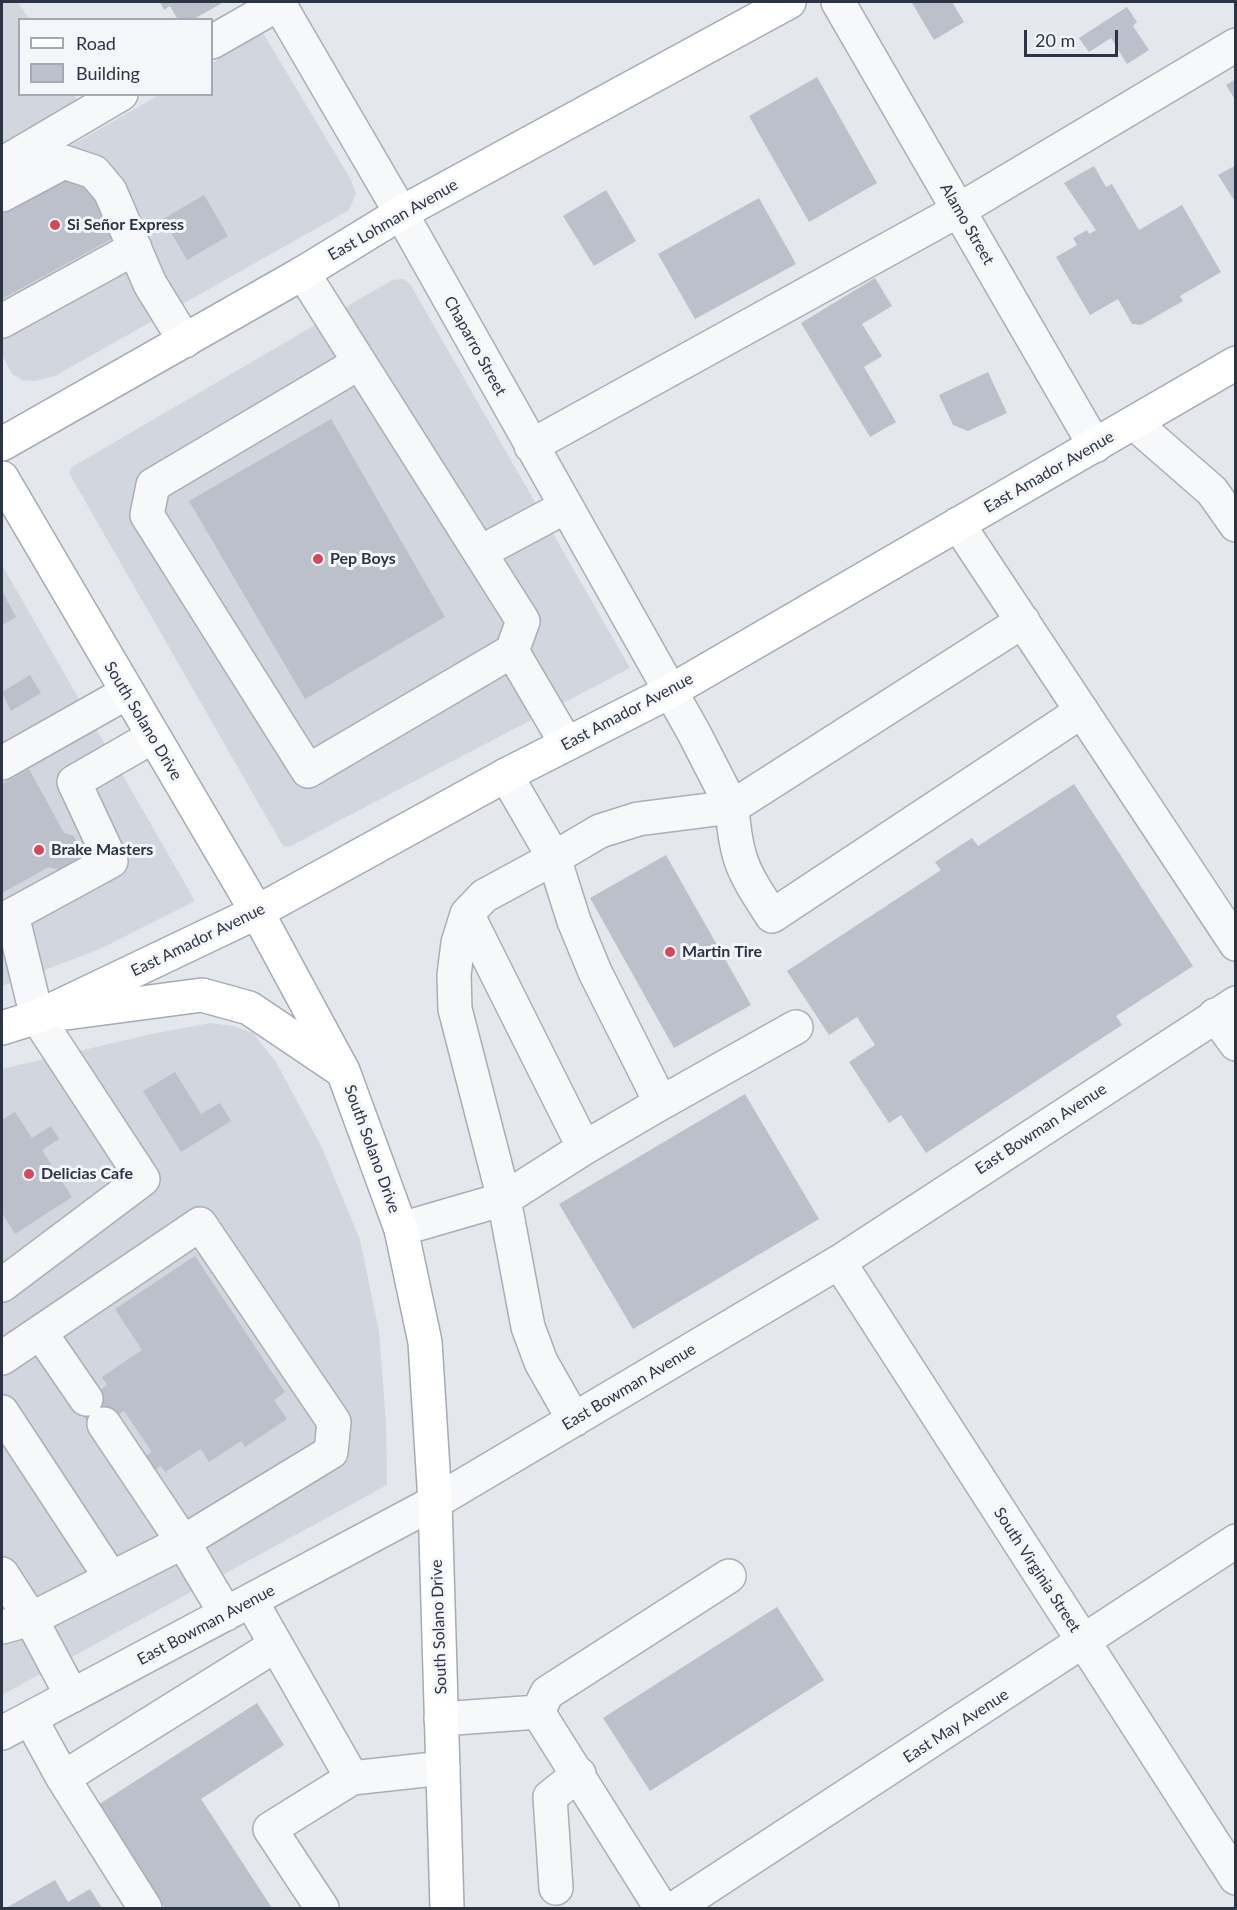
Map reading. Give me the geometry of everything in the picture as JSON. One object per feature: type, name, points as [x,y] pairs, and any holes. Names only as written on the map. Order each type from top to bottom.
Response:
[{"type":"main road","name":"East Lohman Avenue","points":[[2,444],[186,341],[401,213],[789,2]]},
{"type":"main road","name":"East Amador Avenue","points":[[2,1028],[38,1017],[257,912],[506,774],[669,692],[1236,363]]},
{"type":"main road","name":"South Solano Drive","points":[[2,478],[126,693],[257,912],[343,1071],[401,1229],[425,1342],[435,1502],[447,1908]]},
{"type":"main road","points":[[38,1017],[202,995],[249,1008],[343,1071]]},
{"type":"street","name":"Chaparro Street","points":[[280,2],[694,733],[732,807]]},
{"type":"street","points":[[213,41],[280,2]]},
{"type":"street","name":"Alamo Street","points":[[838,2],[1095,446]]},
{"type":"street","points":[[531,446],[959,210],[1236,45]]},
{"type":"street","points":[[2,164],[118,96]]},
{"type":"street","points":[[2,195],[64,162],[94,172],[110,191],[150,284],[186,341]]},
{"type":"street","points":[[2,321],[135,248]]},
{"type":"street","points":[[303,273],[523,621],[512,651],[308,771],[147,515],[153,485],[359,363]]},
{"type":"street","points":[[1134,423],[1212,491],[1236,525]]},
{"type":"street","points":[[481,552],[565,507]]},
{"type":"street","points":[[958,524],[1236,944]]},
{"type":"street","points":[[574,1419],[541,1362],[528,1327],[504,1199],[455,1009],[455,964],[458,943],[467,914],[484,896],[600,831],[638,819],[732,807],[1023,621]]},
{"type":"street","points":[[512,651],[566,743]]},
{"type":"street","points":[[2,763],[126,693]]},
{"type":"street","points":[[732,807],[735,847],[745,873],[772,915],[1082,711]]},
{"type":"street","points":[[2,1285],[142,1179],[38,1017],[7,918],[111,861],[74,782],[152,737]]},
{"type":"street","points":[[506,774],[554,858],[574,921],[595,972],[661,1103]]},
{"type":"street","points":[[467,914],[584,1148]]},
{"type":"street","points":[[1225,1009],[1236,1044]]},
{"type":"street","name":"East Bowman Avenue","points":[[16,1726],[435,1502],[839,1262],[1225,1009]]},
{"type":"street","points":[[401,1229],[504,1199],[584,1148],[796,1027]]},
{"type":"street","points":[[2,1358],[200,1224],[334,1422],[331,1452],[183,1542],[16,1623]]},
{"type":"street","name":"South Virginia Street","points":[[839,1262],[1236,1878]]},
{"type":"street","points":[[40,1332],[183,1542],[238,1607],[276,1646],[352,1778]]},
{"type":"street","points":[[2,1412],[111,1578]]},
{"type":"street","name":"East May Avenue","points":[[675,1908],[1236,1541]]},
{"type":"street","points":[[2,1575],[16,1623],[72,1696]]},
{"type":"street","points":[[538,1712],[547,1693],[729,1576]]},
{"type":"street","points":[[63,1778],[276,1646]]},
{"type":"street","points":[[441,1719],[538,1712]]},
{"type":"street","points":[[538,1712],[579,1774],[675,1908]]},
{"type":"street","points":[[16,1726],[63,1778],[145,1908]]},
{"type":"street","points":[[322,1908],[270,1829],[352,1778],[443,1768]]},
{"type":"street","points":[[556,1888],[550,1797],[579,1774]]},
{"type":"shaded area","points":[[2,2],[18,2],[28,18],[18,18],[18,96],[75,96],[80,106],[2,152]]},
{"type":"shaded area","points":[[263,33],[351,180],[356,193],[349,210],[55,376],[34,381],[22,380],[12,374],[2,355],[2,185],[157,96],[213,96],[213,62]]},
{"type":"shaded area","points":[[403,279],[410,284],[630,668],[289,847],[283,846],[69,473],[72,467],[392,280]]},
{"type":"shaded area","points":[[2,565],[195,901],[100,949],[2,986]]},
{"type":"shaded area","points":[[210,1023],[233,1026],[253,1033],[276,1062],[322,1148],[360,1240],[379,1331],[386,1424],[387,1485],[2,1695],[2,1069]]},
{"type":"building","points":[[160,2],[224,2],[196,18],[177,18],[170,6],[164,10]]},
{"type":"building","points":[[952,2],[964,22],[934,40],[912,3]]},
{"type":"building","points":[[1127,7],[1137,22],[1133,26],[1149,50],[1127,64],[1111,38],[1089,52],[1079,38]]},
{"type":"building","points":[[817,77],[877,183],[809,222],[749,116]]},
{"type":"building","points":[[1236,79],[1236,101],[1226,85]]},
{"type":"building","points":[[1236,165],[1236,203],[1218,175]]},
{"type":"building","points":[[1094,166],[1106,187],[1112,184],[1139,230],[1182,205],[1221,272],[1180,296],[1183,301],[1141,325],[1132,324],[1118,299],[1090,315],[1056,257],[1077,245],[1073,238],[1087,230],[1089,234],[1096,230],[1064,183]]},
{"type":"building","name":"Si Señor Express","points":[[79,170],[115,237],[2,299],[2,213]]},
{"type":"building","points":[[606,190],[636,241],[594,266],[563,216]]},
{"type":"building","points":[[204,195],[228,236],[187,260],[163,219]]},
{"type":"building","points":[[759,198],[796,264],[695,319],[658,254]]},
{"type":"building","points":[[875,278],[892,306],[862,324],[882,356],[864,367],[896,422],[870,437],[801,323]]},
{"type":"building","points":[[988,372],[1007,413],[968,431],[953,425],[939,395]]},
{"type":"building","name":"Pep Boys","points":[[331,419],[445,617],[305,699],[189,501]]},
{"type":"building","points":[[2,591],[16,617],[2,625]]},
{"type":"building","points":[[30,675],[41,693],[11,711],[2,692]]},
{"type":"building","points":[[29,769],[64,833],[74,836],[82,852],[78,865],[66,872],[49,867],[2,893],[2,784]]},
{"type":"building","points":[[1074,784],[1193,966],[1116,1016],[1122,1025],[926,1153],[901,1115],[889,1123],[849,1062],[875,1045],[857,1017],[829,1035],[787,971],[941,870],[935,862],[972,838],[978,846]]},
{"type":"building","name":"Martin Tire","points":[[666,855],[751,1005],[674,1048],[590,898]]},
{"type":"building","points":[[175,1072],[201,1114],[220,1103],[231,1121],[181,1152],[143,1091]]},
{"type":"building","points":[[745,1094],[819,1219],[633,1329],[559,1204]]},
{"type":"building","name":"Delicias Cafe","points":[[15,1112],[32,1138],[51,1126],[59,1139],[42,1150],[72,1197],[15,1234],[2,1213],[2,1120]]},
{"type":"building","points":[[195,1256],[285,1392],[274,1400],[287,1419],[245,1447],[241,1441],[209,1462],[201,1449],[165,1472],[161,1466],[153,1471],[144,1457],[152,1452],[124,1411],[94,1431],[77,1406],[107,1385],[102,1377],[142,1350],[115,1309]]},
{"type":"building","points":[[777,1607],[824,1680],[650,1791],[603,1718]]},
{"type":"building","points":[[257,1703],[284,1745],[201,1799],[272,1908],[165,1908],[98,1805]]},
{"type":"building","points":[[55,1880],[68,1902],[90,1889],[102,1908],[6,1908]]},
{"type":"place","name":"Si Señor Express","points":[[55,225]]},
{"type":"place","name":"Pep Boys","points":[[318,559]]},
{"type":"place","name":"Brake Masters","points":[[39,850]]},
{"type":"place","name":"Martin Tire","points":[[670,952]]},
{"type":"place","name":"Delicias Cafe","points":[[29,1174]]}]
